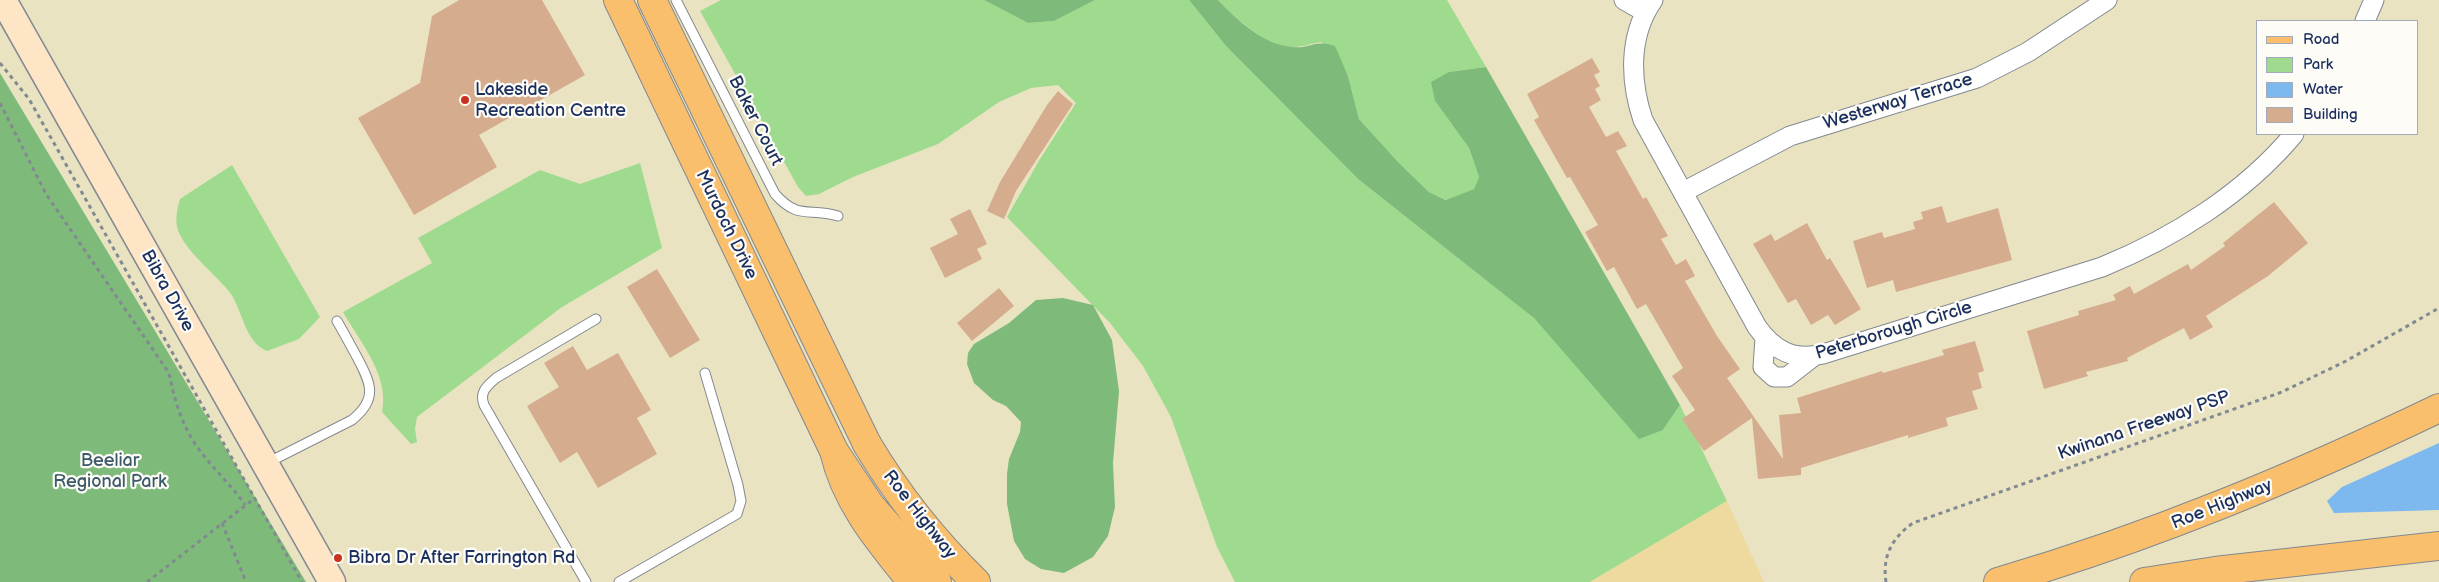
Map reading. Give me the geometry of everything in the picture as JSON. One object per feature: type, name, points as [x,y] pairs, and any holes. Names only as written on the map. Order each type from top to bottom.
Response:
[{"type":"main road","name":"Murdoch Drive","points":[[618,0],[834,451]]},
{"type":"main road","name":"Murdoch Drive","points":[[652,0],[867,444]]},
{"type":"main road","name":"Roe Highway","points":[[1998,582],[2098,551],[2202,514],[2327,461],[2439,408]]},
{"type":"main road","name":"Roe Highway","points":[[867,444],[908,508],[940,546],[976,582]]},
{"type":"main road","points":[[834,451],[839,472],[855,507],[912,582]]},
{"type":"main road","name":"Roe Highway","points":[[834,451],[870,505],[937,582]]},
{"type":"main road","points":[[2144,582],[2215,571],[2439,546]]},
{"type":"main road","points":[[2261,582],[2439,562]]},
{"type":"street","name":"Bibra Drive","points":[[3,0],[265,482],[332,582]]},
{"type":"street","points":[[1624,0],[1649,6]]},
{"type":"street","name":"Westerway Terrace","points":[[1683,192],[1790,136],[1977,78],[2028,52],[2107,0]]},
{"type":"street","points":[[2365,20],[2374,0]]},
{"type":"street","name":"Peterborough Circle","points":[[1649,6],[1635,44],[1632,71],[1635,98],[1642,120],[1765,339],[1779,350],[1788,354],[1814,356],[2102,267],[2135,253],[2197,218],[2235,190],[2293,135]]},
{"type":"street","points":[[1765,339],[1763,367],[1774,378],[1787,377],[1814,356]]},
{"type":"lane","name":"Baker Court","points":[[676,0],[775,194],[786,206],[797,210],[838,216]]},
{"type":"lane","points":[[586,582],[484,405],[482,396],[496,378],[596,319]]},
{"type":"lane","points":[[265,482],[352,420],[362,412],[368,402],[370,382],[338,321]]},
{"type":"lane","points":[[619,582],[737,514],[740,509],[738,485],[705,373]]},
{"type":"path","points":[[0,63],[29,99],[265,482],[302,582]]},
{"type":"path","points":[[0,103],[46,194],[169,373],[175,403],[190,437],[204,457],[233,487],[245,504]]},
{"type":"path","name":"Kwinana Freeway PSP","points":[[1886,582],[1884,568],[1890,547],[1896,537],[1913,523],[2282,392],[2346,361],[2439,308]]},
{"type":"path","points":[[147,582],[245,504],[265,482]]},
{"type":"path","points":[[222,522],[246,582]]},
{"type":"green space","points":[[721,0],[984,0],[1028,23],[1054,21],[1095,0],[1189,0],[1226,46],[1358,179],[1535,319],[1663,430],[1680,405],[1727,501],[1590,582],[1235,582],[1217,547],[1171,417],[1143,366],[1110,323],[1007,217],[1040,159],[1076,103],[1058,85],[1031,88],[999,102],[938,144],[853,177],[819,194],[806,196],[798,187],[700,11]]},
{"type":"green space","points":[[984,0],[1095,0],[1054,21],[1028,23]]},
{"type":"green space","points":[[1189,0],[1218,0],[1252,30],[1272,42],[1293,47],[1304,47],[1322,43],[1335,46],[1348,76],[1359,119],[1399,163],[1429,192],[1446,200],[1474,189],[1479,177],[1469,148],[1435,101],[1431,82],[1449,72],[1486,67],[1680,405],[1663,430],[1639,439],[1535,319],[1358,179],[1226,46]]},
{"type":"green space","points":[[1218,0],[1447,0],[1486,67],[1449,72],[1435,101],[1469,148],[1479,177],[1474,189],[1447,200],[1429,192],[1399,163],[1359,119],[1348,76],[1321,42],[1294,47],[1273,42],[1242,23]]},
{"type":"green space","name":"Beeliar Regional Park","points":[[0,73],[306,582],[0,582]]},
{"type":"green space","points":[[640,163],[662,248],[562,307],[417,417],[415,429],[417,442],[411,444],[382,412],[382,385],[378,372],[343,312],[432,263],[418,238],[540,170],[580,184]]},
{"type":"green space","points":[[232,165],[320,317],[299,339],[267,351],[260,347],[249,334],[235,301],[225,286],[184,242],[179,233],[176,220],[180,199]]},
{"type":"green space","points":[[1063,298],[1093,305],[1112,340],[1119,391],[1113,463],[1115,507],[1108,536],[1093,557],[1064,573],[1041,569],[1025,559],[1014,541],[1007,504],[1007,474],[1009,459],[1020,432],[1021,422],[1006,406],[993,400],[974,383],[967,364],[968,353],[974,344],[1009,323],[1036,300]]},
{"type":"sand","points":[[1727,501],[1764,582],[1590,582]]},
{"type":"water","points":[[2439,443],[2439,510],[2334,513],[2327,501],[2342,487]]},
{"type":"building","name":"Lakeside Recreation Centre","points":[[459,0],[542,0],[585,75],[479,135],[497,167],[414,215],[358,118],[420,83],[432,16]]},
{"type":"building","points":[[1592,58],[1600,72],[1594,75],[1600,86],[1595,89],[1601,100],[1589,107],[1606,137],[1618,131],[1627,146],[1616,151],[1643,199],[1646,197],[1668,236],[1661,239],[1676,265],[1686,259],[1695,276],[1685,281],[1717,336],[1740,369],[1727,378],[1783,459],[1779,415],[1801,413],[1797,398],[1882,371],[1883,373],[1944,355],[1942,350],[1975,341],[1984,371],[1978,373],[1982,388],[1972,391],[1978,409],[1946,418],[1948,426],[1908,438],[1908,435],[1801,468],[1801,475],[1758,479],[1752,418],[1704,451],[1682,419],[1695,410],[1672,376],[1683,368],[1646,304],[1637,309],[1614,267],[1607,271],[1585,232],[1598,225],[1570,177],[1567,178],[1534,120],[1539,117],[1527,94]]},
{"type":"building","points":[[1058,91],[1073,104],[1016,191],[1004,219],[987,211],[1000,182],[1047,105]]},
{"type":"building","points":[[2274,202],[2308,243],[2268,276],[2206,316],[2213,327],[2190,340],[2184,328],[2127,358],[2128,361],[2086,372],[2088,376],[2044,389],[2027,331],[2079,315],[2078,311],[2116,300],[2113,295],[2130,286],[2134,294],[2188,264],[2191,270],[2225,246],[2223,243]]},
{"type":"building","points":[[1942,206],[1947,223],[1998,208],[2012,260],[1896,292],[1893,280],[1867,288],[1853,241],[1882,232],[1884,238],[1915,229],[1913,222],[1923,219],[1921,212]]},
{"type":"building","points":[[970,209],[987,244],[977,249],[982,259],[945,278],[930,248],[958,234],[950,219]]},
{"type":"building","points":[[1807,223],[1827,260],[1830,258],[1861,309],[1835,325],[1828,315],[1811,325],[1796,299],[1788,303],[1753,244],[1771,234],[1775,241]]},
{"type":"building","points":[[657,269],[700,340],[670,358],[627,287]]},
{"type":"building","points":[[999,288],[1014,306],[972,341],[957,323]]},
{"type":"building","points":[[573,346],[587,370],[618,353],[651,410],[637,418],[657,454],[598,488],[577,452],[560,463],[527,406],[559,387],[544,363]]},
{"type":"place","name":"Lakeside Recreation Centre","points":[[465,100]]},
{"type":"place","name":"Bibra Dr After Farrington Rd","points":[[338,558]]}]
